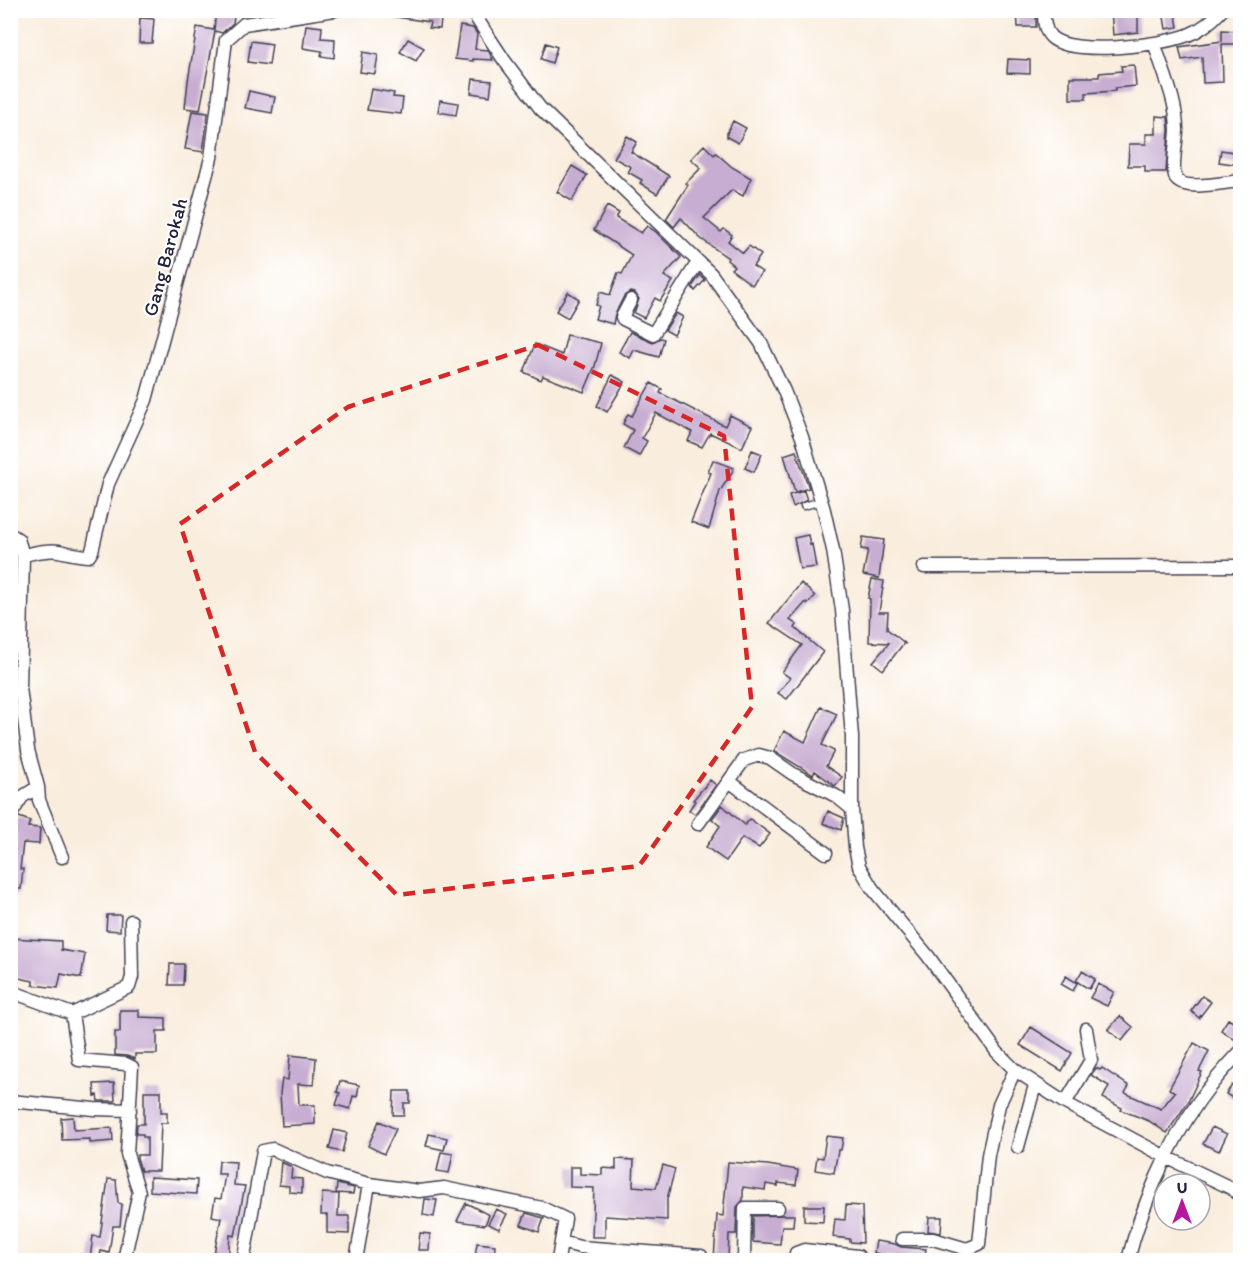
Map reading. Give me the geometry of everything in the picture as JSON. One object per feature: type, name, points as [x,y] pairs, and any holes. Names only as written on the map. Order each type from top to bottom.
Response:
[{"type":"street","name":"Gang Barokah","points":[[23,555],[57,550],[80,556],[91,555],[108,484],[146,400],[211,158],[226,40],[244,24],[335,10]]},
{"type":"street","points":[[471,10],[504,60],[540,108],[711,274],[761,343],[784,391],[802,437],[833,550],[843,610],[852,737],[852,810],[855,848],[859,866],[872,888],[928,956],[997,1052],[1015,1070],[1065,1103],[1166,1157],[1222,1183],[1240,1195]]},
{"type":"street","points":[[1044,10],[1044,23],[1050,36],[1061,44],[1086,48],[1155,45],[1200,29],[1222,10]]},
{"type":"street","points":[[1155,45],[1169,88],[1177,128],[1174,172],[1176,180],[1184,185],[1240,180]]},
{"type":"street","points":[[631,300],[622,317],[623,320],[653,334],[698,261]]},
{"type":"street","points":[[10,534],[18,539],[23,555],[20,688],[28,750],[38,787],[39,800],[62,857]]},
{"type":"street","points":[[924,567],[1240,566]]},
{"type":"street","points":[[698,824],[744,760],[759,754],[836,796],[852,810]]},
{"type":"street","points":[[729,781],[826,853]]},
{"type":"street","points":[[10,816],[22,797],[38,787]]},
{"type":"street","points":[[10,991],[72,1014],[129,987],[132,977],[131,921]]},
{"type":"street","points":[[72,1014],[79,1060],[126,1064],[132,1067],[127,1154],[139,1192],[124,1260]]},
{"type":"street","points":[[1065,1103],[1091,1060],[1086,1029]]},
{"type":"street","points":[[1128,1260],[1148,1200],[1166,1157],[1198,1101],[1240,1052]]},
{"type":"street","points":[[902,1239],[933,1239],[967,1249],[979,1244],[988,1155],[999,1105],[1015,1070]]},
{"type":"street","points":[[1018,1147],[1035,1085]]},
{"type":"street","points":[[10,1101],[130,1110]]},
{"type":"street","points":[[243,1259],[263,1151],[273,1149],[327,1173],[369,1184],[419,1191],[444,1188],[542,1208],[565,1219],[558,1260]]},
{"type":"street","points":[[356,1260],[369,1184]]},
{"type":"street","points":[[744,1260],[745,1208],[778,1208]]},
{"type":"street","points":[[561,1242],[580,1247],[701,1256],[702,1260]]},
{"type":"street","points":[[795,1260],[796,1253],[804,1250],[858,1256],[862,1260]]},
{"type":"lane","points":[[804,506],[821,501]]},
{"type":"highlighted area","points":[[538,345],[724,436],[752,707],[639,866],[397,895],[255,752],[180,524],[348,407]]},
{"type":"building","points":[[216,10],[235,10],[233,23],[222,33],[215,31],[200,110],[185,108],[197,27],[214,30]]},
{"type":"building","points":[[390,10],[442,10],[440,29],[429,28],[430,22],[390,16]]},
{"type":"building","points":[[1017,10],[1036,10],[1036,27],[1018,27]]},
{"type":"building","points":[[1111,10],[1138,12],[1138,32],[1113,35]]},
{"type":"building","points":[[1175,10],[1178,27],[1166,29],[1163,11]]},
{"type":"building","points":[[140,18],[154,19],[152,43],[139,43]]},
{"type":"building","points":[[306,25],[322,27],[321,38],[335,39],[334,58],[321,56],[322,51],[303,48]]},
{"type":"building","points":[[460,26],[473,28],[477,34],[475,49],[488,50],[493,60],[455,59]]},
{"type":"building","points":[[1222,30],[1237,31],[1237,44],[1222,44],[1223,82],[1203,83],[1202,57],[1182,60],[1179,47],[1222,41]]},
{"type":"building","points":[[408,39],[424,48],[416,61],[400,52]]},
{"type":"building","points":[[251,41],[272,44],[269,65],[248,62]]},
{"type":"building","points":[[546,43],[557,47],[552,63],[541,59]]},
{"type":"building","points":[[363,52],[378,55],[375,74],[360,72]]},
{"type":"building","points":[[1008,59],[1030,60],[1030,74],[1007,73]]},
{"type":"building","points":[[1134,65],[1136,86],[1115,88],[1115,91],[1086,93],[1086,99],[1070,99],[1070,77],[1099,77],[1099,73],[1122,71],[1121,66]]},
{"type":"building","points":[[473,79],[492,81],[490,96],[471,93]]},
{"type":"building","points":[[371,89],[394,93],[393,97],[403,98],[401,114],[367,110]]},
{"type":"building","points":[[249,91],[275,97],[272,113],[245,108]]},
{"type":"building","points":[[440,100],[458,103],[456,115],[438,112]]},
{"type":"building","points":[[192,111],[208,113],[203,152],[185,149]]},
{"type":"building","points":[[1156,116],[1168,117],[1166,172],[1145,172],[1145,166],[1128,166],[1129,144],[1146,144],[1146,134],[1156,134]]},
{"type":"building","points":[[733,121],[746,128],[738,143],[727,137]]},
{"type":"building","points":[[627,136],[637,142],[631,152],[669,176],[657,194],[640,183],[642,180],[628,172],[631,167],[614,158]]},
{"type":"building","points":[[704,145],[714,155],[716,153],[732,167],[751,178],[743,196],[732,190],[704,218],[721,232],[724,229],[732,235],[728,241],[743,253],[749,246],[761,255],[753,266],[762,272],[752,285],[731,269],[734,266],[727,260],[728,258],[700,238],[681,218],[674,227],[666,219],[688,185],[686,183],[701,168],[691,159]]},
{"type":"building","points":[[1221,150],[1240,153],[1240,165],[1219,162]]},
{"type":"building","points":[[572,166],[587,175],[572,201],[557,192]]},
{"type":"building","points":[[607,206],[619,213],[616,218],[641,233],[647,226],[656,232],[681,257],[664,276],[673,281],[660,301],[655,298],[644,318],[634,313],[639,299],[635,293],[630,292],[624,296],[613,324],[595,319],[599,306],[596,305],[600,292],[610,295],[618,273],[622,274],[632,255],[594,230]]},
{"type":"building","points":[[700,275],[705,280],[695,291],[692,287]]},
{"type":"building","points":[[568,292],[579,299],[568,318],[556,311]]},
{"type":"building","points":[[676,313],[683,317],[674,335],[665,330]]},
{"type":"building","points":[[630,332],[653,342],[660,338],[664,339],[659,357],[634,350],[630,358],[619,352]]},
{"type":"building","points":[[567,335],[601,343],[595,366],[584,392],[543,376],[541,380],[524,372],[535,344],[562,355]]},
{"type":"building","points":[[612,375],[625,382],[607,412],[597,406]]},
{"type":"building","points":[[651,383],[662,389],[660,393],[725,426],[730,415],[752,426],[742,448],[710,433],[702,447],[688,441],[692,432],[656,413],[642,438],[647,441],[639,456],[624,448],[633,430],[623,424],[628,414],[632,416]]},
{"type":"building","points":[[752,450],[762,454],[754,472],[745,468]]},
{"type":"building","points":[[796,451],[809,488],[795,492],[784,455]]},
{"type":"building","points":[[713,460],[734,468],[720,491],[709,529],[691,522],[711,473],[708,472]]},
{"type":"building","points":[[804,491],[807,500],[793,507],[789,495]]},
{"type":"building","points":[[808,535],[816,567],[800,569],[794,538]]},
{"type":"building","points":[[863,537],[884,540],[879,578],[863,575],[868,550],[861,549]]},
{"type":"building","points":[[872,579],[884,581],[879,612],[888,612],[887,629],[906,644],[904,643],[883,670],[873,662],[889,643],[869,642],[870,599],[868,598]]},
{"type":"building","points":[[801,583],[815,596],[808,604],[806,602],[790,620],[797,625],[795,628],[823,652],[787,699],[778,693],[790,678],[782,672],[802,645],[769,623]]},
{"type":"building","points":[[821,707],[837,714],[822,745],[834,751],[826,766],[842,777],[835,786],[815,771],[813,775],[774,751],[784,731],[805,742]]},
{"type":"building","points":[[710,780],[716,785],[695,814],[689,810],[695,801],[693,800]]},
{"type":"building","points":[[722,805],[745,825],[750,819],[770,834],[759,848],[742,838],[726,861],[706,847],[720,826],[712,819]]},
{"type":"building","points":[[828,811],[844,818],[841,830],[823,823]]},
{"type":"building","points":[[19,817],[30,821],[28,827],[40,828],[39,844],[23,843],[20,869],[23,869],[21,889],[18,889],[17,895],[10,895],[10,824]]},
{"type":"building","points":[[107,915],[121,915],[120,931],[106,930]]},
{"type":"building","points":[[10,938],[61,941],[61,950],[85,954],[81,978],[61,974],[58,988],[33,985],[33,981],[10,976]]},
{"type":"building","points":[[170,964],[184,964],[183,985],[169,985]]},
{"type":"building","points":[[1082,971],[1095,979],[1089,989],[1076,981]]},
{"type":"building","points":[[1066,976],[1077,983],[1073,991],[1061,984]]},
{"type":"building","points":[[1098,984],[1114,992],[1107,1006],[1090,998]]},
{"type":"building","points":[[1202,996],[1211,1002],[1199,1018],[1191,1011]]},
{"type":"building","points":[[120,1010],[139,1010],[139,1017],[166,1018],[166,1031],[157,1031],[157,1054],[135,1054],[135,1059],[115,1055],[115,1032],[120,1032]]},
{"type":"building","points":[[1120,1016],[1133,1027],[1122,1041],[1108,1030]]},
{"type":"building","points":[[1228,1019],[1240,1026],[1240,1043],[1221,1030]]},
{"type":"building","points":[[1031,1027],[1072,1053],[1062,1071],[1020,1045]]},
{"type":"building","points":[[1194,1043],[1209,1051],[1188,1102],[1167,1133],[1149,1121],[1121,1110],[1122,1108],[1103,1098],[1109,1086],[1091,1075],[1096,1068],[1100,1070],[1102,1068],[1129,1086],[1125,1093],[1161,1109],[1175,1092],[1169,1089]]},
{"type":"building","points":[[290,1055],[316,1058],[314,1085],[298,1084],[299,1105],[315,1105],[315,1124],[282,1126],[280,1093],[282,1079],[288,1080]]},
{"type":"building","points":[[340,1081],[359,1085],[357,1097],[353,1096],[350,1109],[336,1105],[340,1093],[337,1092]]},
{"type":"building","points":[[114,1083],[115,1101],[98,1101],[94,1084]]},
{"type":"building","points":[[1232,1085],[1240,1091],[1240,1103],[1226,1094]]},
{"type":"building","points":[[144,1091],[161,1091],[161,1112],[167,1112],[167,1123],[161,1123],[159,1171],[141,1171],[137,1158],[137,1155],[147,1155],[147,1137],[143,1137],[143,1134],[136,1134],[137,1124],[144,1124]]},
{"type":"building","points":[[394,1091],[410,1091],[410,1103],[404,1103],[404,1115],[393,1115]]},
{"type":"building","points":[[73,1117],[74,1130],[112,1128],[113,1141],[90,1143],[90,1139],[62,1140],[61,1118]]},
{"type":"building","points":[[379,1121],[396,1129],[384,1154],[368,1146]]},
{"type":"building","points":[[1212,1127],[1227,1134],[1219,1151],[1203,1144]]},
{"type":"building","points":[[334,1130],[347,1133],[342,1152],[329,1149]]},
{"type":"building","points":[[429,1134],[447,1138],[444,1150],[426,1146]]},
{"type":"building","points":[[826,1136],[843,1138],[841,1150],[838,1150],[834,1173],[815,1170],[817,1157],[823,1158]]},
{"type":"building","points":[[441,1152],[453,1154],[449,1173],[437,1171]]},
{"type":"building","points":[[616,1159],[634,1160],[633,1186],[656,1188],[663,1165],[675,1169],[667,1199],[667,1220],[605,1216],[605,1237],[592,1237],[594,1188],[570,1187],[570,1167],[580,1167],[580,1174],[602,1175],[602,1168],[616,1169]]},
{"type":"building","points":[[219,1161],[236,1162],[234,1185],[245,1186],[235,1236],[230,1235],[228,1260],[213,1259],[221,1218],[212,1216],[215,1198],[221,1199],[225,1174],[218,1174]]},
{"type":"building","points":[[281,1162],[292,1167],[291,1178],[302,1179],[302,1193],[289,1192],[289,1186],[279,1185]]},
{"type":"building","points":[[728,1162],[798,1170],[796,1185],[766,1184],[765,1190],[743,1187],[743,1200],[737,1207],[736,1234],[729,1234],[728,1260],[714,1259],[717,1215],[723,1216]]},
{"type":"building","points":[[150,1177],[197,1180],[196,1194],[150,1191]]},
{"type":"building","points":[[108,1179],[116,1180],[118,1203],[122,1204],[120,1226],[113,1226],[109,1253],[101,1251],[99,1260],[90,1259],[93,1236],[100,1237]]},
{"type":"building","points":[[337,1184],[354,1188],[353,1194],[336,1193]]},
{"type":"building","points":[[322,1193],[339,1194],[338,1216],[349,1216],[349,1234],[327,1233],[327,1215],[321,1215]]},
{"type":"building","points":[[425,1199],[437,1200],[434,1217],[423,1215]]},
{"type":"building","points":[[466,1203],[489,1215],[485,1225],[457,1221]]},
{"type":"building","points":[[846,1205],[862,1206],[863,1243],[833,1237],[835,1219],[845,1220]]},
{"type":"building","points":[[804,1206],[824,1206],[823,1222],[804,1221]]},
{"type":"building","points":[[496,1209],[507,1214],[499,1229],[488,1224]]},
{"type":"building","points":[[526,1213],[544,1218],[539,1232],[521,1225]]},
{"type":"building","points":[[794,1215],[793,1226],[782,1226],[780,1244],[753,1242],[753,1216]]},
{"type":"building","points":[[929,1217],[942,1217],[941,1233],[928,1231]]},
{"type":"building","points":[[420,1233],[430,1234],[429,1250],[418,1250]]},
{"type":"building","points":[[876,1241],[901,1247],[926,1249],[924,1260],[894,1260],[895,1256],[874,1253]]},
{"type":"building","points":[[477,1243],[495,1245],[494,1259],[475,1257]]}]
